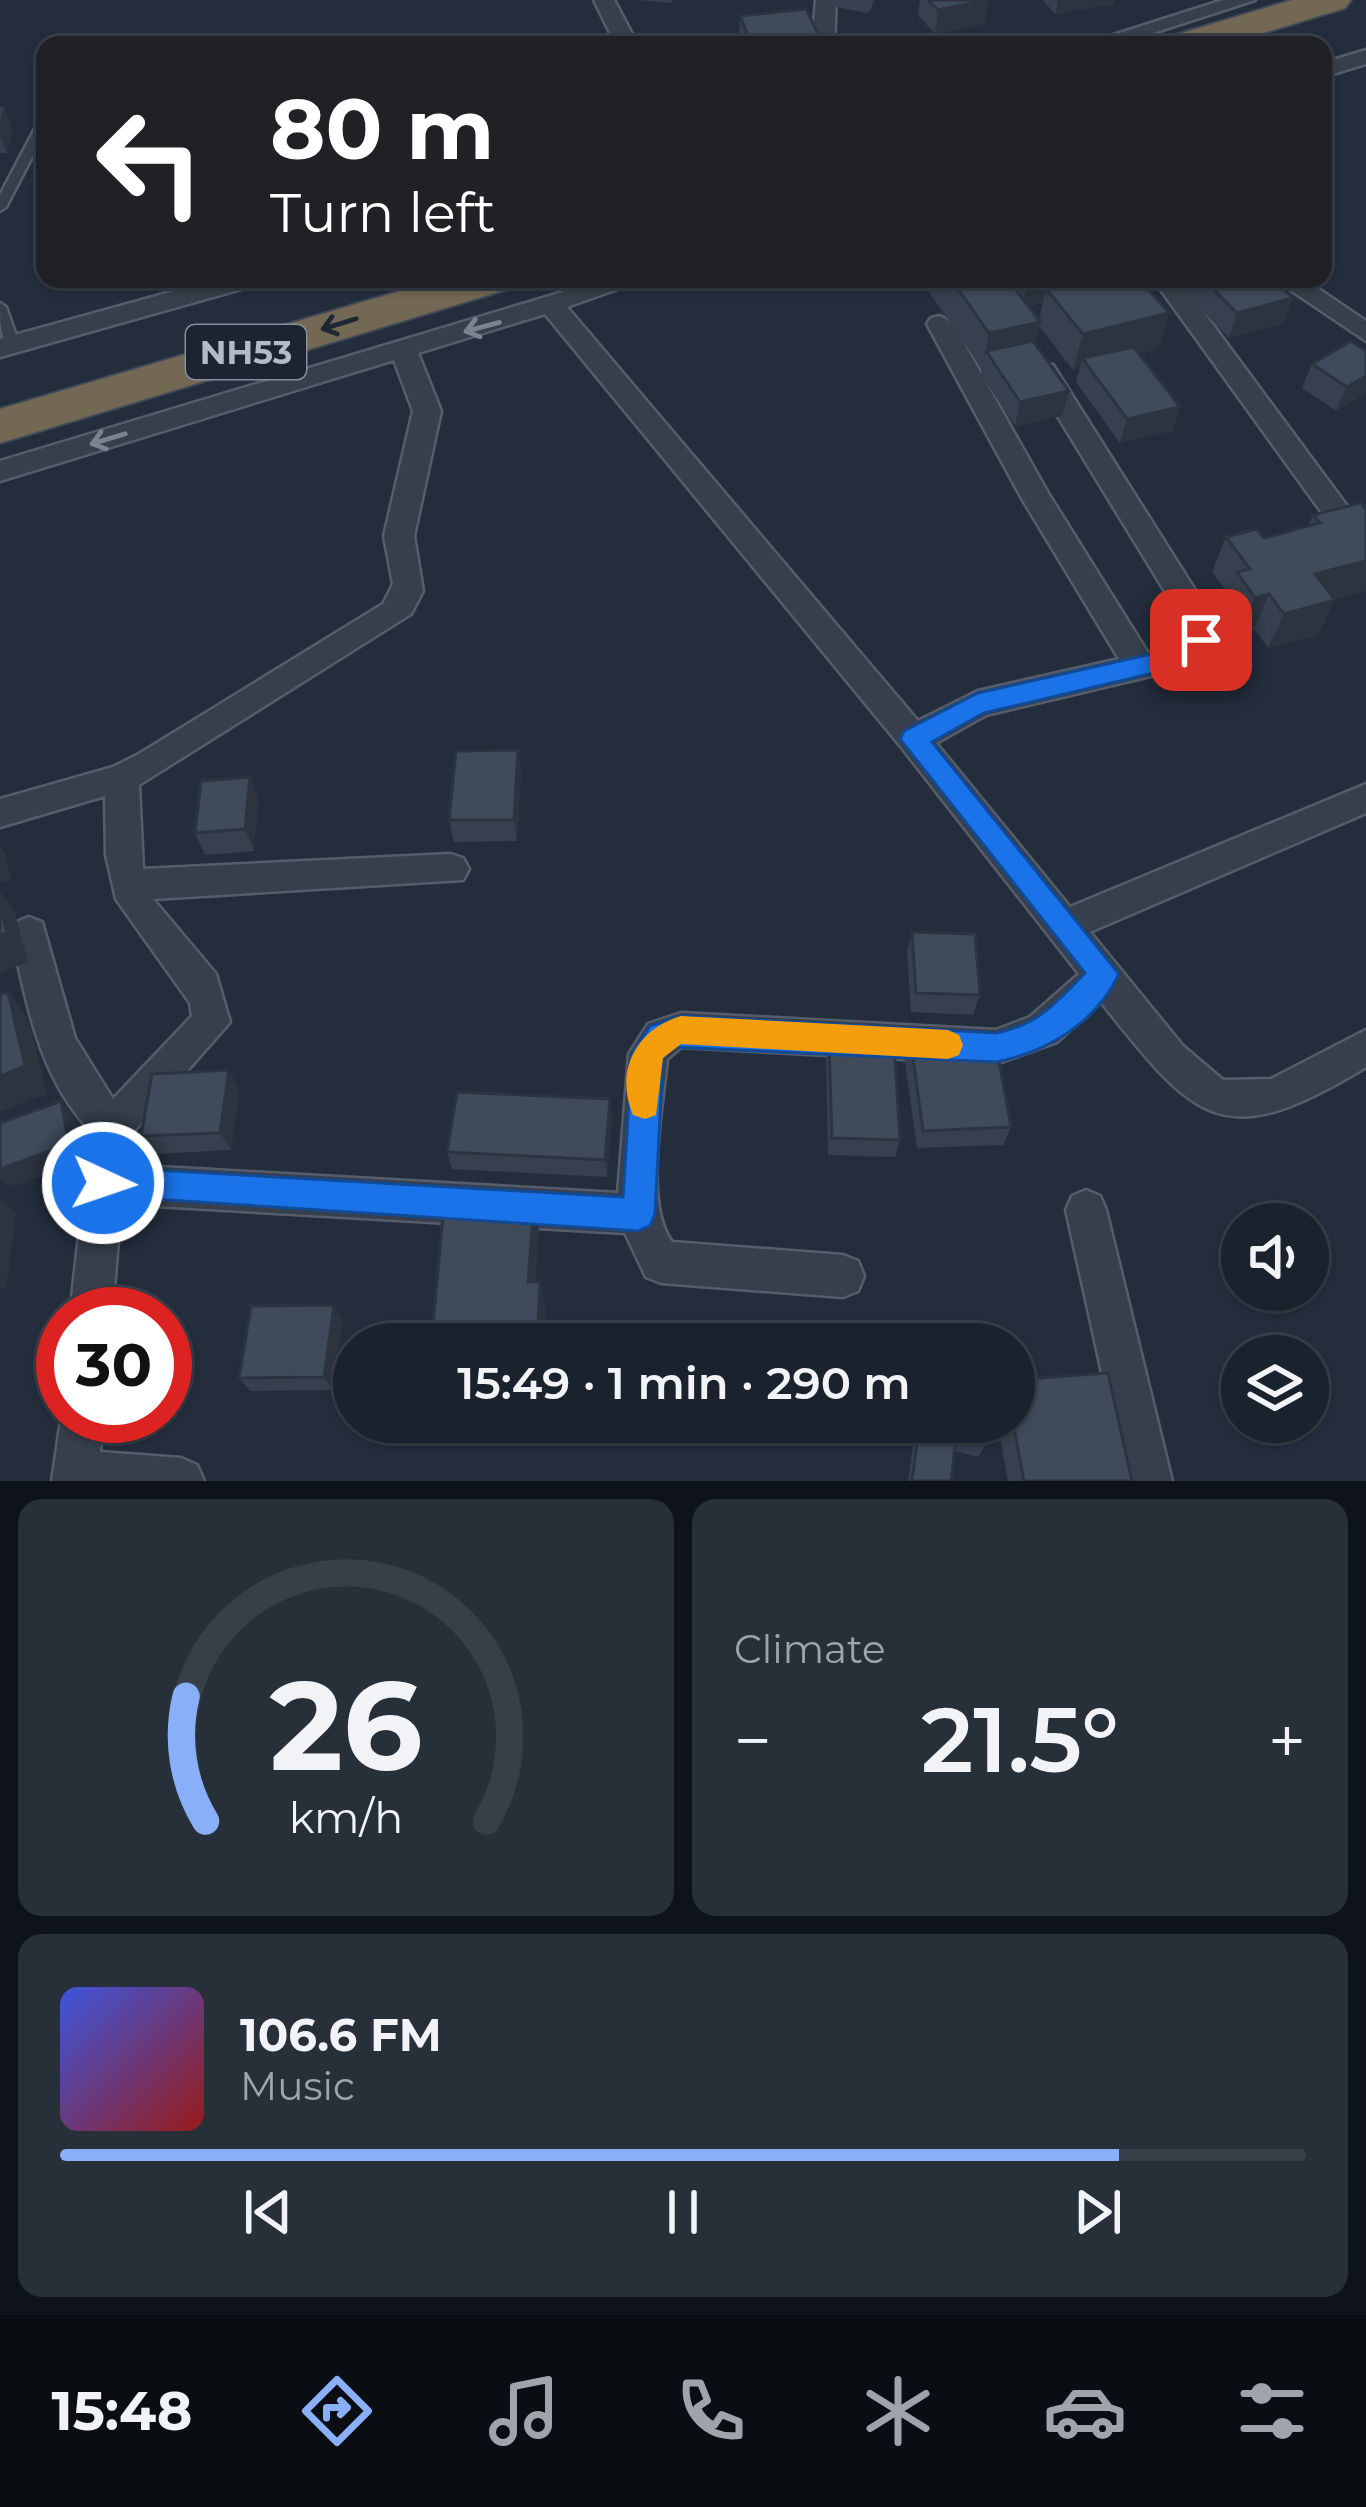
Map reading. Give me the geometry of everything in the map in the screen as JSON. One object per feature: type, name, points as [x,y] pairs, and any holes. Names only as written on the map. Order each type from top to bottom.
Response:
[{"type":"highway","points":[[1213,36],[1332,0]]},
{"type":"highway","points":[[1332,48],[1364,50]]},
{"type":"highway","name":"NH53","points":[[4,359],[332,288]]},
{"type":"highway","name":"NH53","points":[[0,426],[461,288]]},
{"type":"street","points":[[604,0],[622,36]]},
{"type":"street","points":[[824,36],[826,0]]},
{"type":"street","points":[[1123,36],[1245,0]]},
{"type":"street","points":[[1332,66],[1364,50]]},
{"type":"street","points":[[4,359],[220,288]]},
{"type":"street","points":[[0,471],[605,288]]},
{"type":"street","points":[[1173,288],[1340,517]]},
{"type":"street","points":[[1300,288],[1366,333]]},
{"type":"street","points":[[551,305],[914,739],[1169,1058],[1212,1095],[1248,1104],[1294,1087],[1366,1047]]},
{"type":"street","points":[[940,323],[1036,496],[1140,666]]},
{"type":"street","points":[[914,739],[978,704],[1186,656],[1201,640],[1198,620],[1023,339]]},
{"type":"street","points":[[0,813],[122,778],[176,751],[288,670],[381,620],[408,595],[411,583],[399,553],[399,536],[427,411],[403,348]]},
{"type":"street","points":[[93,1287],[113,1126],[211,1022],[211,1004],[202,982],[135,904],[129,886],[122,778]]},
{"type":"street","points":[[1067,926],[1366,798]]},
{"type":"street","points":[[129,886],[451,868]]},
{"type":"street","points":[[29,933],[67,1070],[83,1101],[113,1126]]},
{"type":"street","points":[[843,1276],[661,1262],[644,1247],[638,1214],[648,1054],[661,1036],[681,1030],[996,1047],[1028,1041],[1053,1029],[1104,974]]},
{"type":"street","points":[[103,1183],[638,1214]]},
{"type":"street","points":[[1086,1210],[1149,1481]]},
{"type":"street","points":[[78,1443],[75,1477],[181,1481]]},
{"type":"lane","points":[[0,207],[36,138]]},
{"type":"lane","points":[[0,307],[4,359]]},
{"type":"building","points":[[928,0],[988,0],[938,10]]},
{"type":"building","points":[[806,9],[819,36],[748,36],[740,16]]},
{"type":"building","points":[[957,288],[1015,288],[1040,322],[989,333]]},
{"type":"building","points":[[1147,288],[1169,313],[1083,334],[1046,289]]},
{"type":"building","points":[[1212,288],[1282,288],[1293,298],[1237,313]]},
{"type":"building","points":[[1033,341],[1069,391],[1020,402],[986,351]]},
{"type":"building","points":[[1351,341],[1366,351],[1366,376],[1347,387],[1312,364]]},
{"type":"building","points":[[1134,347],[1180,407],[1127,419],[1082,358]]},
{"type":"building","points":[[1361,503],[1366,509],[1366,561],[1315,574],[1335,600],[1284,614],[1269,594],[1255,598],[1237,572],[1250,569],[1226,537],[1257,529],[1264,538],[1320,523],[1313,515]]},
{"type":"building","points":[[518,750],[514,820],[449,820],[456,751]]},
{"type":"building","points":[[250,777],[245,829],[195,833],[201,781]]},
{"type":"building","points":[[0,905],[7,933],[0,935]]},
{"type":"building","points":[[912,932],[975,934],[980,995],[916,993]]},
{"type":"building","points":[[8,992],[25,1066],[0,1076],[0,994]]},
{"type":"building","points":[[994,1033],[1011,1127],[923,1131],[910,1036]]},
{"type":"building","points":[[829,1044],[894,1045],[900,1140],[832,1138]]},
{"type":"building","points":[[229,1070],[220,1133],[141,1136],[152,1074]]},
{"type":"building","points":[[457,1092],[610,1099],[605,1160],[447,1152]]},
{"type":"building","points":[[61,1101],[69,1144],[0,1169],[0,1123]]},
{"type":"building","points":[[444,1204],[534,1204],[528,1282],[540,1282],[538,1323],[433,1323]]},
{"type":"building","points":[[334,1305],[324,1377],[239,1378],[251,1306]]},
{"type":"building","points":[[1108,1373],[1132,1481],[1024,1481],[1017,1443],[1035,1443],[1035,1378]]},
{"type":"building","points":[[917,1443],[955,1443],[951,1481],[912,1481]]},
{"type":"slow traffic","points":[[645,1104],[648,1054],[661,1036],[681,1030],[948,1045]]},
{"type":"route","points":[[103,1183],[638,1214],[648,1054],[661,1036],[681,1030],[996,1047],[1028,1041],[1053,1029],[1104,974],[914,739],[978,704],[1186,656],[1201,640]]}]
